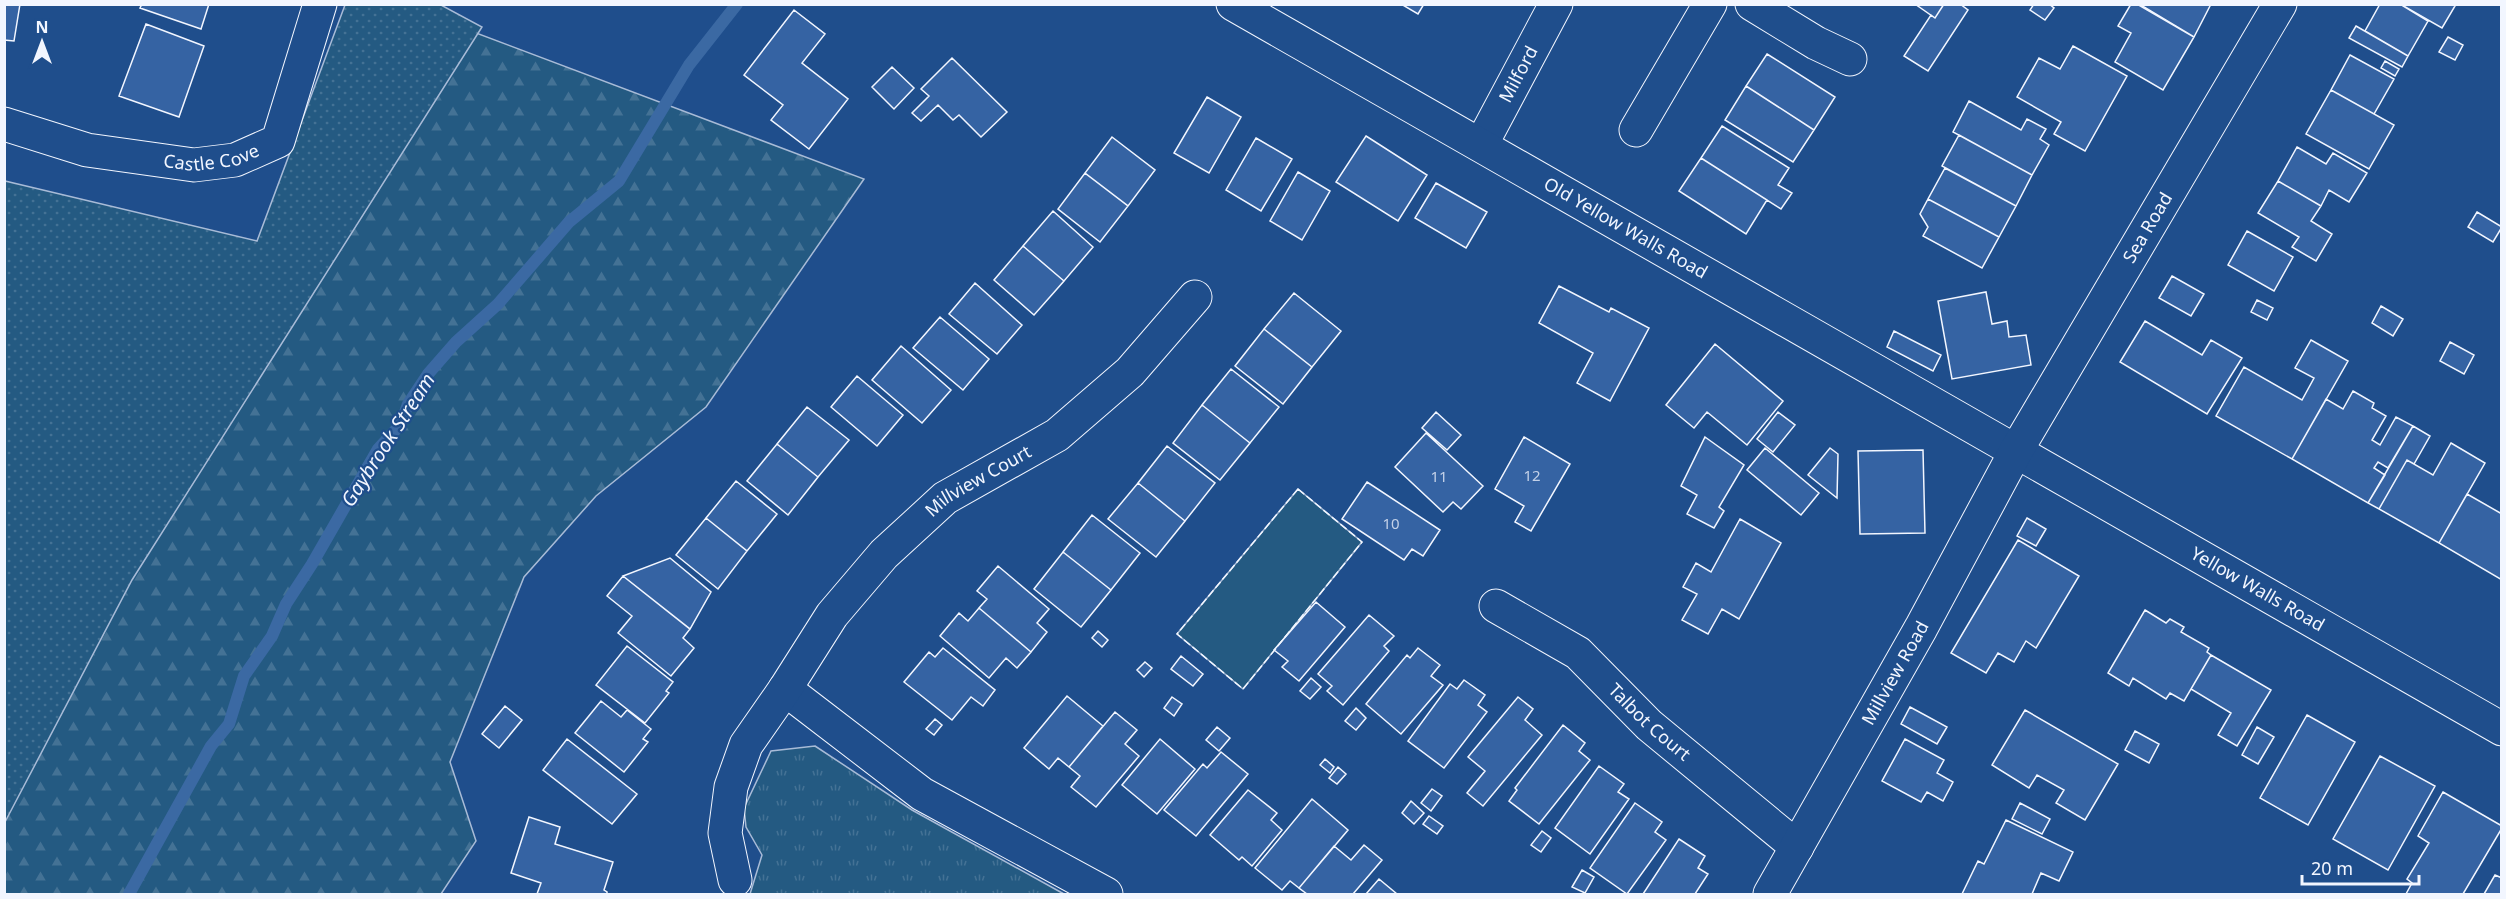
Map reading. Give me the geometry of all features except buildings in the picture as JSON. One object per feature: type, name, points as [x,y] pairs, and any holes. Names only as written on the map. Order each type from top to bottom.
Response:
[{"type":"street","name":"Castle Cove","points":[[4,124],[87,150],[194,165],[235,160],[278,141],[320,4]]},
{"type":"street","name":"Old Yellow Walls Road","points":[[1233,4],[2016,451]]},
{"type":"street","name":"Milford","points":[[1481,145],[1556,4]]},
{"type":"street","points":[[1636,130],[1710,4]]},
{"type":"street","points":[[1752,4],[1816,42],[1850,59]]},
{"type":"street","name":"Sea Road","points":[[2016,451],[2280,4]]},
{"type":"street","name":"Millview Court","points":[[735,880],[725,834],[731,787],[746,745],[832,615],[885,554],[945,498],[1057,435],[1130,372],[1195,297]]},
{"type":"street","name":"Yellow Walls Road","points":[[2016,451],[2502,729]]},
{"type":"street","name":"Millview Road","points":[[1770,894],[1921,628],[2016,451]]},
{"type":"street","name":"Talbot Court","points":[[1496,606],[1578,653],[1649,725],[1797,847]]},
{"type":"street","points":[[785,689],[922,794],[1106,894]]},
{"type":"green space","points":[[345,5],[441,5],[482,27],[132,580],[5,822],[5,181],[257,241]]},
{"type":"green space","points":[[447,22],[864,179],[706,407],[596,496],[524,577],[450,762],[476,841],[441,894],[5,894],[4,682]]},
{"type":"green space","points":[[1298,489],[1362,542],[1243,689],[1177,634]]},
{"type":"green space","points":[[815,746],[912,810],[1064,894],[750,894],[762,855],[746,827],[744,808],[771,751]]},
{"type":"waterway","name":"Gaybrook Stream","points":[[129,894],[211,746],[229,724],[244,676],[272,636],[286,604],[312,564],[378,449],[401,424],[408,404],[428,374],[456,342],[498,304],[569,222],[619,181],[689,65],[737,4]]},
{"type":"fence","points":[[1298,489],[1362,542],[1243,689],[1177,634],[1298,489]]}]
